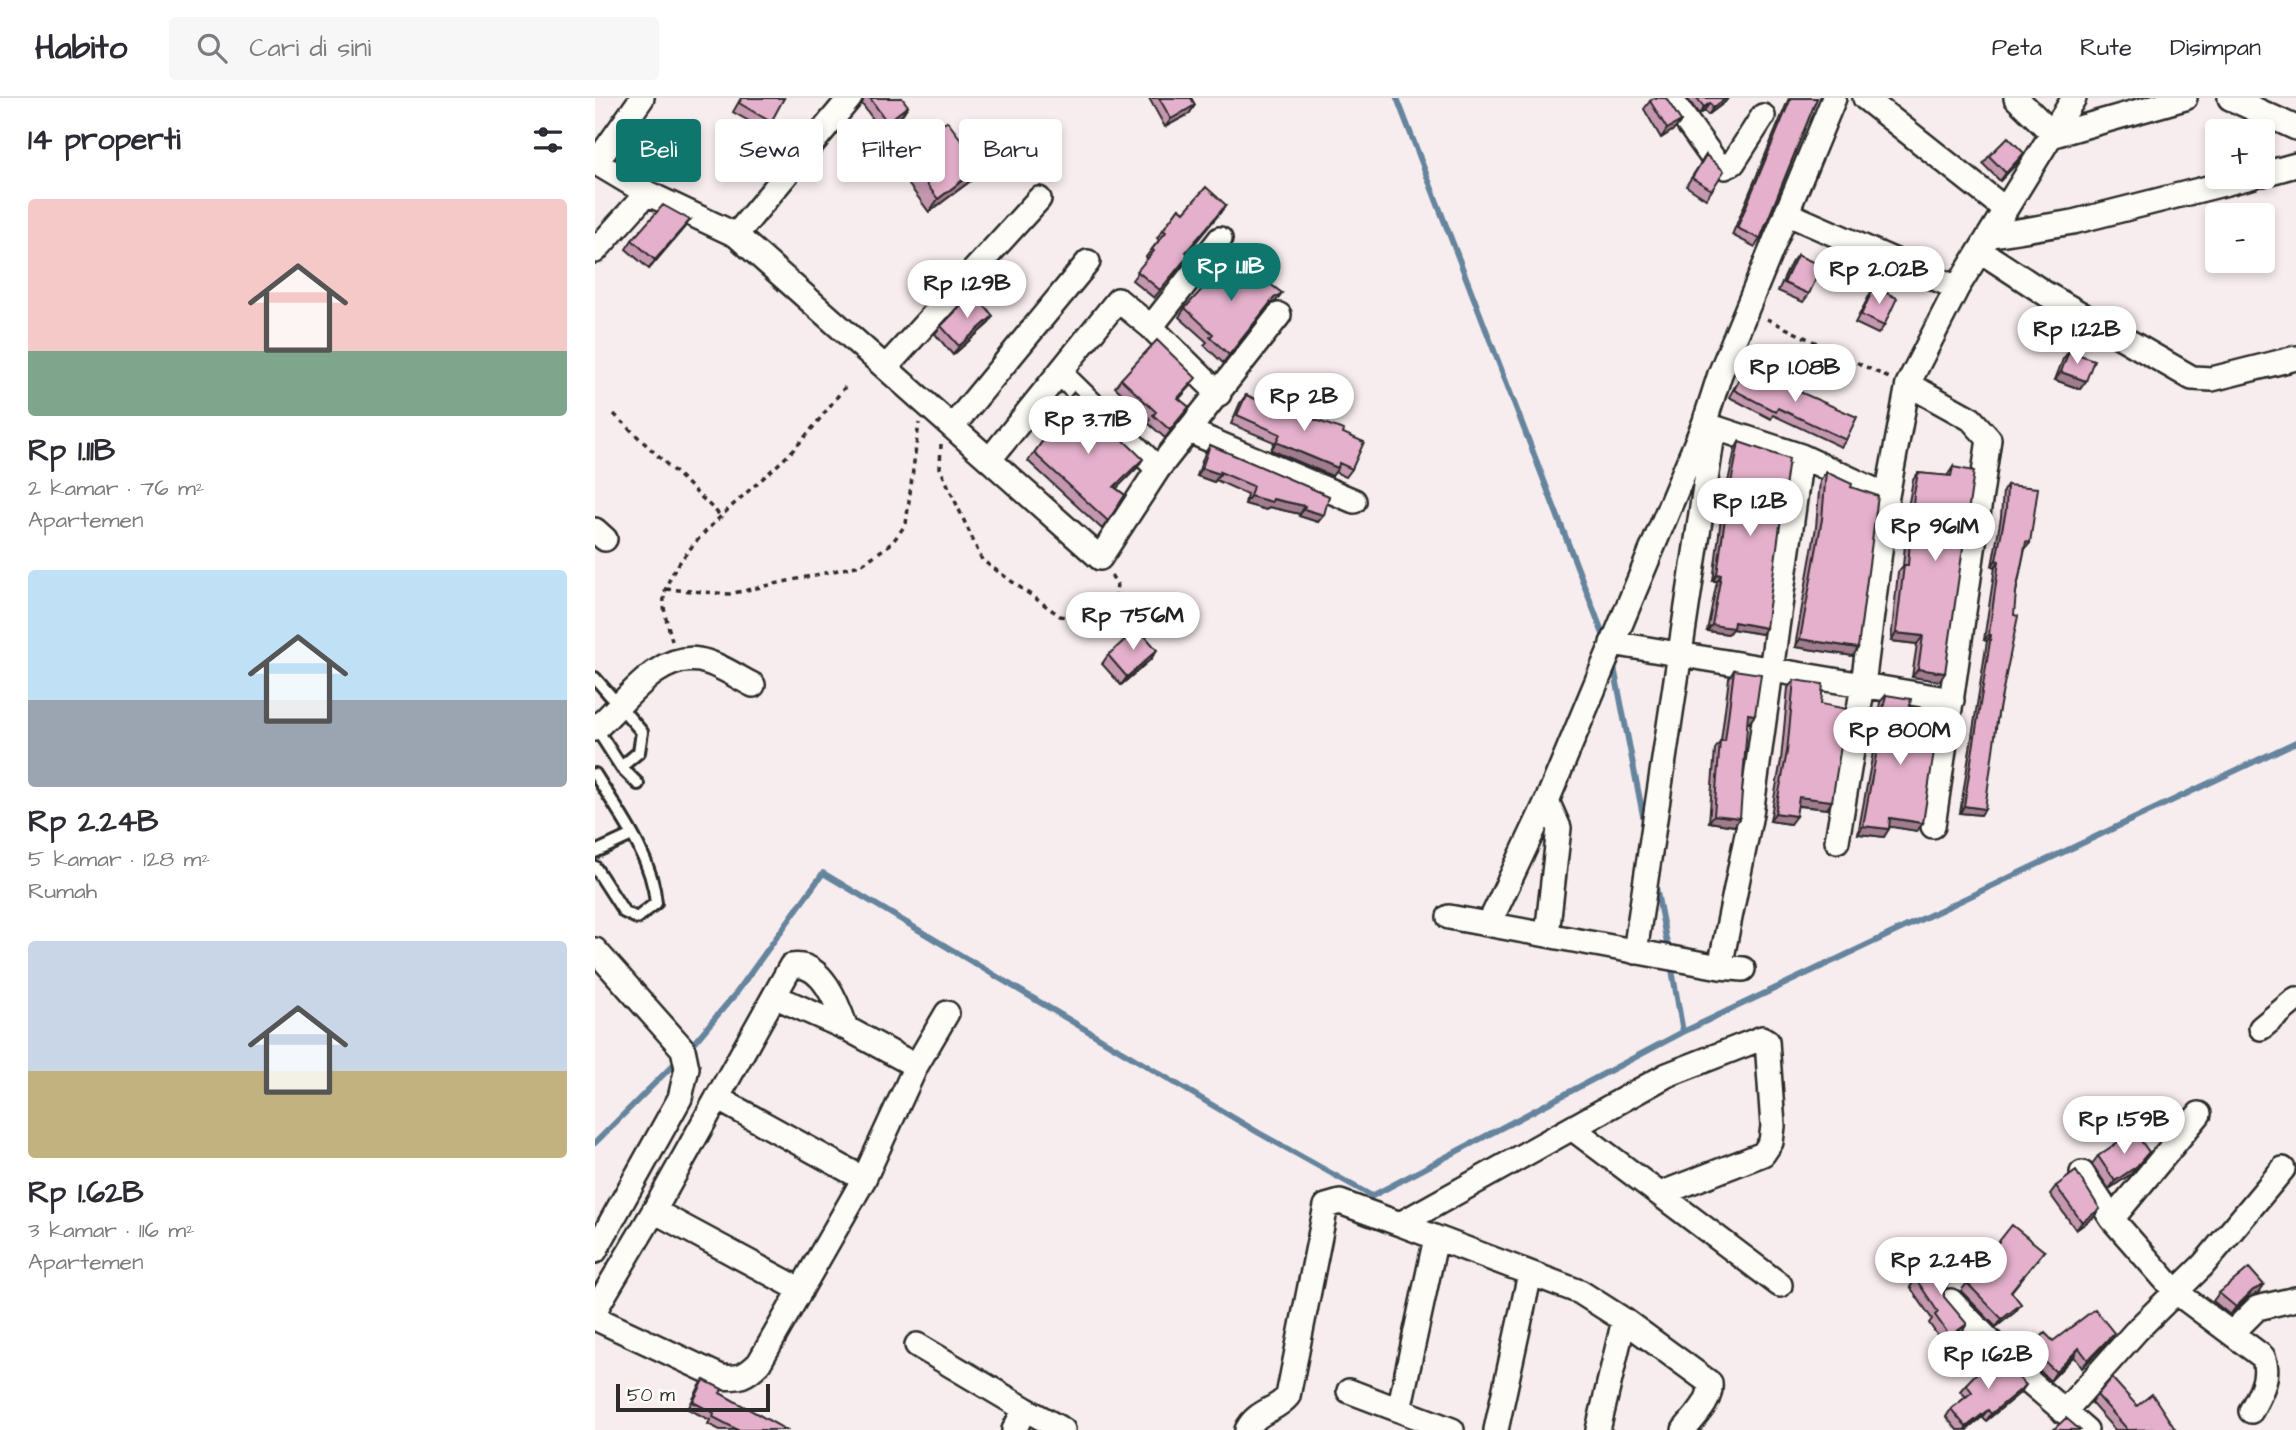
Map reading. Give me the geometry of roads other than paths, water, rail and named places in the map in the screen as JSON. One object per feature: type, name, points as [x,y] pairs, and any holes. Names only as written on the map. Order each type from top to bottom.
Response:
[{"type":"street","points":[[642,98],[595,163],[647,193],[736,235],[1100,558],[1158,469],[1279,315]]},
{"type":"street","points":[[736,235],[850,98]]},
{"type":"street","points":[[1670,98],[1715,161],[1725,167],[1733,163],[1763,116]]},
{"type":"street","points":[[1635,952],[1709,425],[1720,374],[1834,98]]},
{"type":"street","points":[[1865,98],[2005,209]]},
{"type":"street","points":[[2016,98],[2053,135]]},
{"type":"street","points":[[1837,841],[1863,685],[1887,496],[1908,384],[1957,288],[1987,244],[2005,209],[2074,98]]},
{"type":"street","points":[[2053,135],[2185,98]]},
{"type":"street","points":[[2230,98],[2296,128]]},
{"type":"street","points":[[2275,171],[2296,165]]},
{"type":"street","points":[[1987,244],[2205,189]]},
{"type":"street","points":[[595,251],[647,193]]},
{"type":"street","points":[[886,368],[1039,199]]},
{"type":"street","points":[[1786,213],[1957,288]]},
{"type":"street","points":[[1151,327],[1220,239]]},
{"type":"street","points":[[1987,244],[2046,294],[2192,378],[2212,379],[2296,358]]},
{"type":"street","points":[[948,422],[1088,262]]},
{"type":"street","points":[[990,459],[1061,374],[1114,302],[1122,301],[1219,394]]},
{"type":"street","points":[[1061,374],[1158,469]]},
{"type":"street","points":[[1908,384],[1971,419],[1989,439],[1934,826]]},
{"type":"street","points":[[1709,425],[1801,456],[1887,496]]},
{"type":"street","points":[[1489,924],[1547,801],[1610,648],[1709,425]]},
{"type":"street","points":[[1189,431],[1354,501]]},
{"type":"street","points":[[1720,967],[1751,814],[1769,669],[1801,456]]},
{"type":"street","points":[[1610,648],[1679,653],[1952,701]]},
{"type":"street","points":[[596,728],[654,672],[677,659],[701,660],[753,685]]},
{"type":"street","points":[[1547,801],[1559,828],[1547,935]]},
{"type":"street","points":[[1449,917],[1743,969]]},
{"type":"street","points":[[595,1251],[680,1098],[685,1058],[602,959]]},
{"type":"street","points":[[595,1310],[776,998],[791,966],[805,967],[818,975],[835,998],[846,1028]]},
{"type":"street","points":[[776,998],[846,1028],[916,1066]]},
{"type":"street","points":[[2261,1027],[2296,999]]},
{"type":"street","points":[[595,1318],[721,1377],[741,1378],[759,1363],[864,1179],[916,1066],[947,1013]]},
{"type":"street","points":[[1400,1224],[1667,1075],[1762,1038],[1767,1041],[1773,1126],[1771,1143],[1763,1154],[1660,1194]]},
{"type":"street","points":[[717,1098],[864,1179]]},
{"type":"street","points":[[2112,1219],[2199,1114]]},
{"type":"street","points":[[1572,1128],[1780,1285]]},
{"type":"street","points":[[2064,1412],[2203,1265],[2283,1169]]},
{"type":"street","points":[[2083,1173],[2112,1219],[2176,1292],[2263,1357],[2267,1367],[2263,1390],[2251,1411]]},
{"type":"street","points":[[1247,1430],[1252,1420],[1262,1411],[1283,1403],[1288,1396],[1326,1206],[1340,1202],[1580,1292],[1624,1320],[1710,1382],[1711,1393],[1684,1430]]},
{"type":"street","points":[[654,1211],[801,1290]]},
{"type":"street","points":[[1399,1410],[1436,1238]]},
{"type":"street","points":[[1496,1430],[1530,1274]]},
{"type":"street","points":[[2232,1333],[2257,1308],[2296,1299]]},
{"type":"street","points":[[1951,1301],[2030,1382],[2086,1430]]},
{"type":"street","points":[[1598,1430],[1624,1320]]},
{"type":"street","points":[[917,1345],[1063,1430]]},
{"type":"street","points":[[1349,1391],[1452,1430]]},
{"type":"street","points":[[1014,1430],[1025,1409]]},
{"type":"lane","points":[[595,678],[642,732],[643,741],[639,752],[621,767]]},
{"type":"lane","points":[[596,728],[621,767],[638,784]]},
{"type":"lane","points":[[595,774],[632,835],[654,883],[656,903],[648,912],[637,918],[624,912],[595,867]]},
{"type":"lane","points":[[595,852],[632,835]]},
{"type":"waterway","points":[[1397,98],[1606,642]]},
{"type":"waterway","points":[[1613,662],[1645,826]]},
{"type":"waterway","points":[[688,1050],[737,992],[823,873],[1259,1133],[1372,1196],[1683,1032],[2296,742]]},
{"type":"waterway","points":[[1655,882],[1669,954]]},
{"type":"waterway","points":[[1671,964],[1683,1032]]},
{"type":"waterway","points":[[595,1143],[680,1058]]}]
